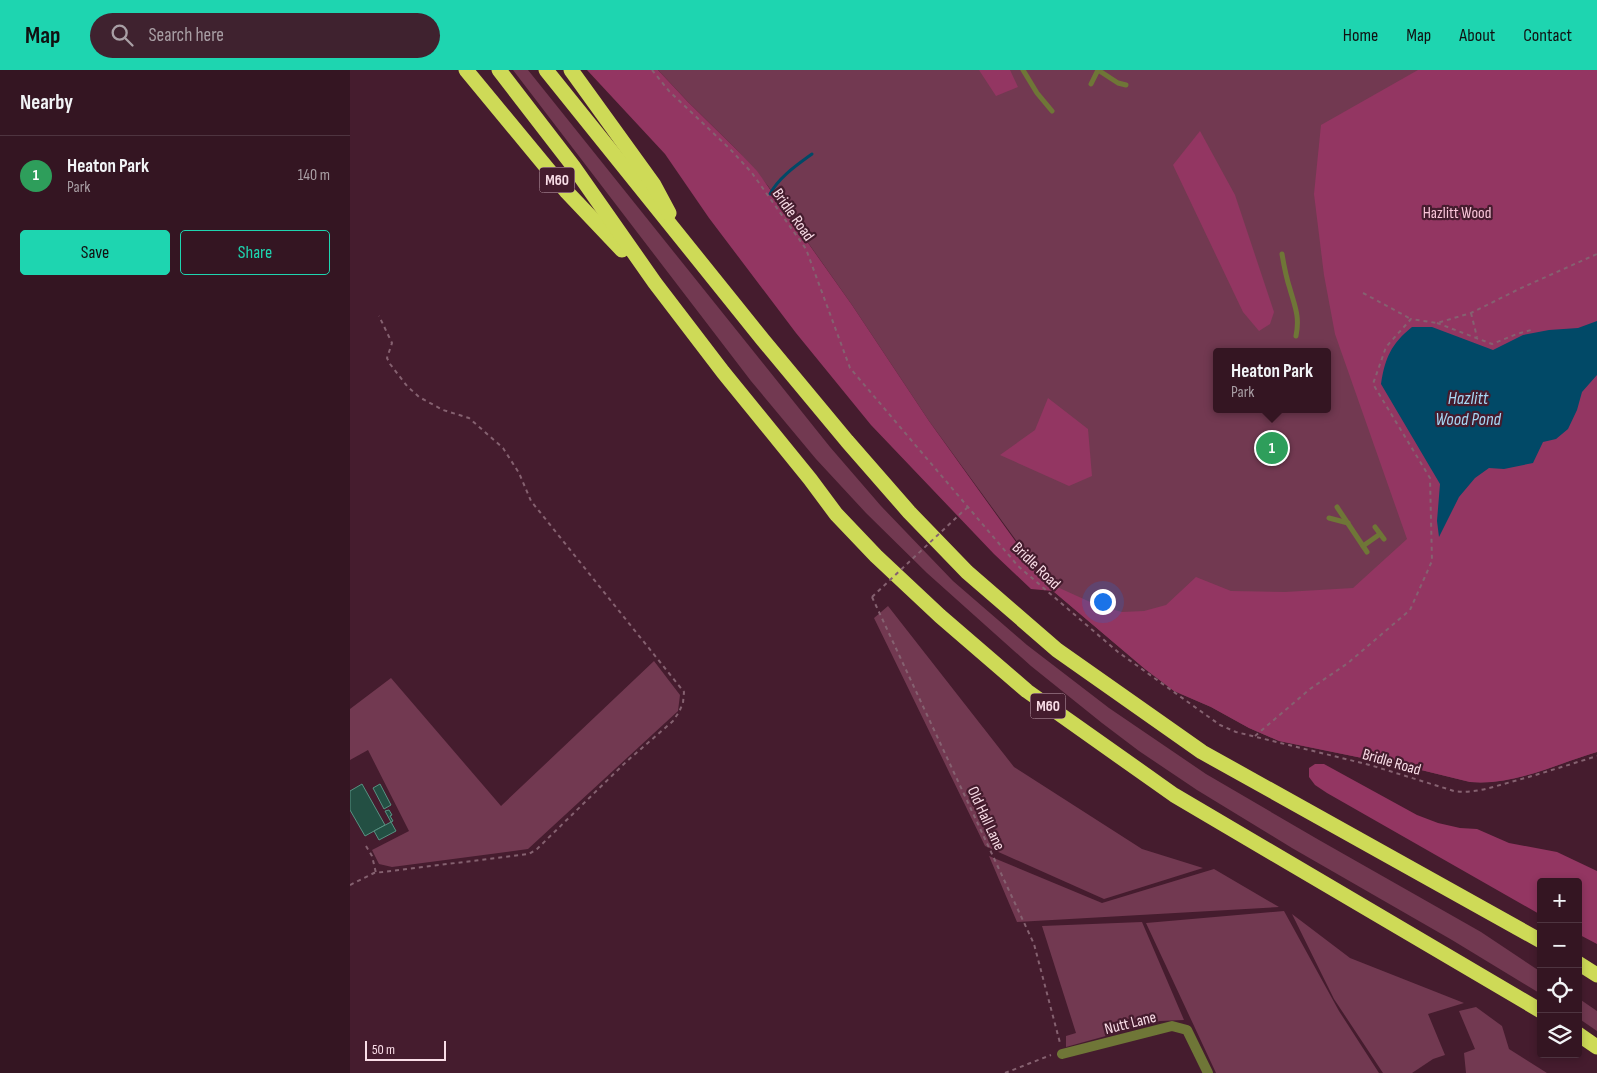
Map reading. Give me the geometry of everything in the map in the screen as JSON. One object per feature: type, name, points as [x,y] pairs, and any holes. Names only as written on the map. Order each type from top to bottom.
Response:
[{"type":"highway","name":"M60","points":[[466,70],[566,191],[655,283]]},
{"type":"highway","name":"M60","points":[[498,70],[573,166],[655,283],[836,514],[876,556],[940,616],[1027,691],[1174,795],[1537,1009]]},
{"type":"highway","points":[[546,70],[841,434],[910,512],[967,572],[1057,650],[1202,752],[1537,939]]},
{"type":"highway","points":[[571,70],[654,186],[694,254]]},
{"type":"highway","points":[[1582,966],[1597,975]]},
{"type":"highway","points":[[1582,1037],[1597,1047]]},
{"type":"street","name":"Nutt Lane","points":[[1062,1054],[1172,1026],[1187,1030],[1208,1073]]},
{"type":"lane","points":[[1023,70],[1037,93],[1052,111]]},
{"type":"lane","points":[[1091,84],[1098,70],[1118,83],[1126,85]]},
{"type":"lane","points":[[1282,254],[1285,272],[1297,309],[1298,324],[1296,336]]},
{"type":"lane","points":[[1337,507],[1367,552]]},
{"type":"lane","points":[[1329,518],[1348,523]]},
{"type":"lane","points":[[1363,546],[1382,536],[1375,527]]},
{"type":"path","name":"Bridle Road","points":[[652,70],[669,91],[730,149],[757,180],[806,249],[850,368],[1018,566],[1118,652],[1220,725],[1236,732],[1370,765],[1454,791],[1466,793],[1479,791],[1597,756]]},
{"type":"path","points":[[1438,323],[1471,314],[1519,289],[1597,254]]},
{"type":"path","points":[[1364,293],[1411,319],[1438,323],[1492,344],[1531,330]]},
{"type":"path","points":[[1471,314],[1477,338]]},
{"type":"path","points":[[350,885],[376,873],[529,854],[537,849],[673,720],[683,703],[684,692],[531,502],[519,473],[503,448],[469,418],[443,410],[419,397],[407,386],[387,358],[392,343],[379,316]]},
{"type":"path","points":[[1254,737],[1310,689],[1348,663],[1410,610],[1432,561],[1430,478],[1373,384],[1386,347],[1411,319]]},
{"type":"path","name":"Old Hall Lane","points":[[968,507],[872,597],[1034,944],[1062,1054]]},
{"type":"path","points":[[366,846],[372,856],[376,873]]},
{"type":"path","points":[[1005,1073],[1051,1056],[1062,1054]]},
{"type":"green space","points":[[513,70],[528,70],[830,447],[881,506],[953,581],[1027,645],[1109,708],[1206,774],[1481,932],[1537,969],[1537,992],[1197,790],[1139,751],[1102,723],[1031,666],[927,573],[866,513],[816,459],[751,381]]},
{"type":"green space","name":"Hazlitt Wood","points":[[587,70],[658,70],[737,150],[757,171],[852,305],[929,421],[1044,581],[1099,606],[1122,612],[1144,611],[1166,605],[1196,577],[1231,591],[1285,592],[1353,588],[1407,539],[1335,334],[1324,275],[1314,194],[1321,125],[1418,70],[1597,70],[1597,752],[1535,773],[1503,781],[1470,782],[1368,757],[1367,759],[1279,741],[1174,691],[1145,669],[1053,591],[1031,589],[994,554],[871,425],[796,333],[709,218],[665,154]]},
{"type":"green space","points":[[658,70],[1597,70],[1597,752],[1535,773],[1503,781],[1470,782],[1368,757],[1367,759],[1279,741],[1174,691],[1145,669],[1053,591],[929,421],[852,305],[768,186],[737,150]]},
{"type":"green space","points":[[979,70],[1010,70],[1018,87],[996,96]]},
{"type":"green space","points":[[1200,131],[1235,195],[1274,312],[1270,324],[1259,331],[1243,312],[1173,165]]},
{"type":"green space","points":[[1048,398],[1088,429],[1092,476],[1069,486],[1000,455],[1035,430]]},
{"type":"green space","points":[[888,606],[1014,767],[1142,849],[1203,868],[1104,899],[985,846],[874,618]]},
{"type":"green space","points":[[654,661],[680,695],[678,711],[528,849],[392,867],[379,864],[372,850],[409,831],[368,750],[350,760],[350,709],[391,678],[501,806]]},
{"type":"green space","points":[[1315,764],[1324,764],[1417,815],[1438,823],[1460,828],[1477,829],[1509,843],[1557,852],[1597,871],[1597,944],[1582,936],[1582,878],[1537,878],[1537,913],[1327,793],[1315,785],[1309,777],[1309,768]]},
{"type":"green space","points":[[989,856],[1102,903],[1214,869],[1279,907],[1017,922]]},
{"type":"green space","points":[[1284,911],[1339,1011],[1379,1073],[1216,1073],[1146,923]]},
{"type":"green space","points":[[1292,914],[1350,958],[1464,1003],[1428,1014],[1445,1055],[1433,1059],[1412,1073],[1383,1073],[1334,999]]},
{"type":"green space","points":[[1142,922],[1184,1020],[1160,1021],[1066,1047],[1066,1036],[1076,1033],[1042,926]]},
{"type":"green space","points":[[1582,1001],[1597,1011],[1597,1031],[1582,1021]]},
{"type":"green space","points":[[1476,1007],[1502,1026],[1509,1049],[1547,1073],[1466,1073],[1464,1053],[1475,1049],[1459,1011]]},
{"type":"water","name":"Hazlitt Wood Pond","points":[[1597,321],[1597,375],[1582,392],[1577,410],[1568,429],[1556,439],[1543,442],[1533,463],[1504,469],[1489,468],[1475,478],[1459,497],[1439,537],[1437,521],[1440,484],[1381,384],[1387,359],[1399,339],[1412,327],[1432,327],[1493,350],[1523,335],[1549,330],[1578,328]]},
{"type":"building","points":[[362,784],[385,825],[365,836],[350,810],[350,791]]},
{"type":"building","points":[[380,784],[391,805],[384,809],[373,788]]},
{"type":"building","points":[[389,810],[393,821],[391,822],[385,811]]},
{"type":"building","points":[[391,822],[396,831],[379,840],[374,831]]},
{"type":"waterway","points":[[770,194],[783,177],[812,154]]},
{"type":"place","name":"Heaton Park","points":[[1272,448]]}]
